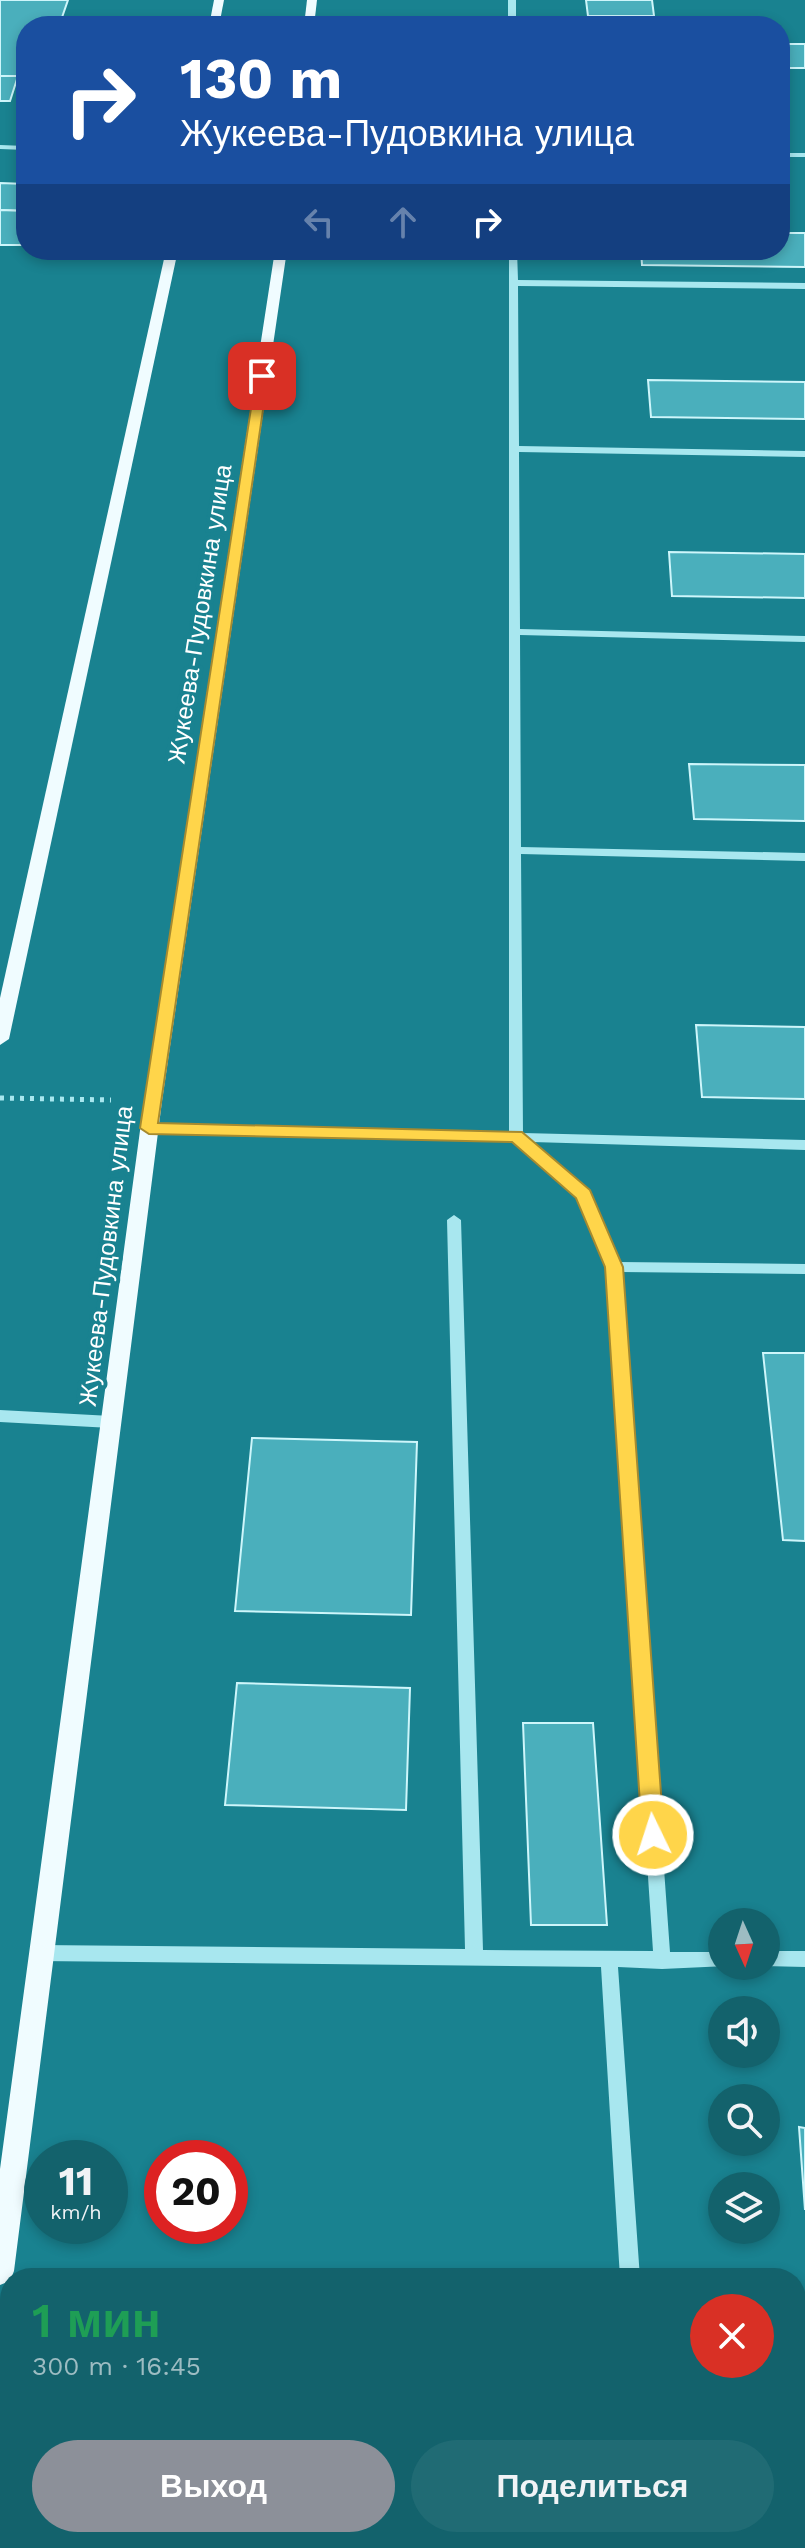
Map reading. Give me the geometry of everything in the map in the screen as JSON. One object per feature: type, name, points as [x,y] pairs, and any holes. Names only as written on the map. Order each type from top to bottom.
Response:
[{"type":"main road","points":[[0,1039],[170,260]]},
{"type":"main road","name":"Жукеева-Пудовкина улица","points":[[0,2268],[39,1953],[149,1128],[279,260]]},
{"type":"street","points":[[513,260],[516,1136],[584,1195],[614,1267],[662,1961]]},
{"type":"street","points":[[513,283],[805,286]]},
{"type":"street","points":[[513,449],[805,454]]},
{"type":"street","points":[[514,632],[805,639]]},
{"type":"street","points":[[515,850],[805,857]]},
{"type":"street","points":[[149,1128],[805,1145]]},
{"type":"street","points":[[454,1220],[474,1959]]},
{"type":"street","points":[[614,1267],[805,1269]]},
{"type":"street","points":[[0,1416],[111,1422]]},
{"type":"street","points":[[39,1953],[708,1960]]},
{"type":"street","points":[[780,1959],[805,1959]]},
{"type":"street","points":[[609,1960],[629,2268]]},
{"type":"building","points":[[0,0],[68,0],[62,16],[16,16],[16,77],[0,76]]},
{"type":"building","points":[[586,0],[652,0],[654,16],[588,16]]},
{"type":"building","points":[[790,44],[805,44],[805,68],[790,68]]},
{"type":"building","points":[[0,76],[16,76],[10,101],[0,101]]},
{"type":"building","points":[[0,183],[16,184],[16,211],[0,210]]},
{"type":"building","points":[[0,210],[16,211],[16,245],[0,245]]},
{"type":"building","points":[[790,233],[805,233],[805,267],[642,265],[642,260],[790,260]]},
{"type":"building","points":[[648,380],[805,382],[805,419],[651,417]]},
{"type":"building","points":[[669,552],[805,554],[805,598],[672,596]]},
{"type":"building","points":[[689,764],[805,765],[805,821],[694,819]]},
{"type":"building","points":[[696,1025],[805,1027],[805,1099],[702,1097]]},
{"type":"building","points":[[763,1353],[805,1353],[805,1541],[783,1540]]},
{"type":"building","points":[[252,1438],[417,1442],[411,1615],[235,1611]]},
{"type":"building","points":[[237,1683],[410,1688],[406,1810],[225,1805]]},
{"type":"building","points":[[523,1723],[593,1723],[607,1925],[531,1925]]},
{"type":"building","points":[[799,2127],[805,2128],[805,2210]]},
{"type":"route","points":[[262,376],[149,1128],[516,1136],[584,1195],[614,1267],[653,1835]]}]
